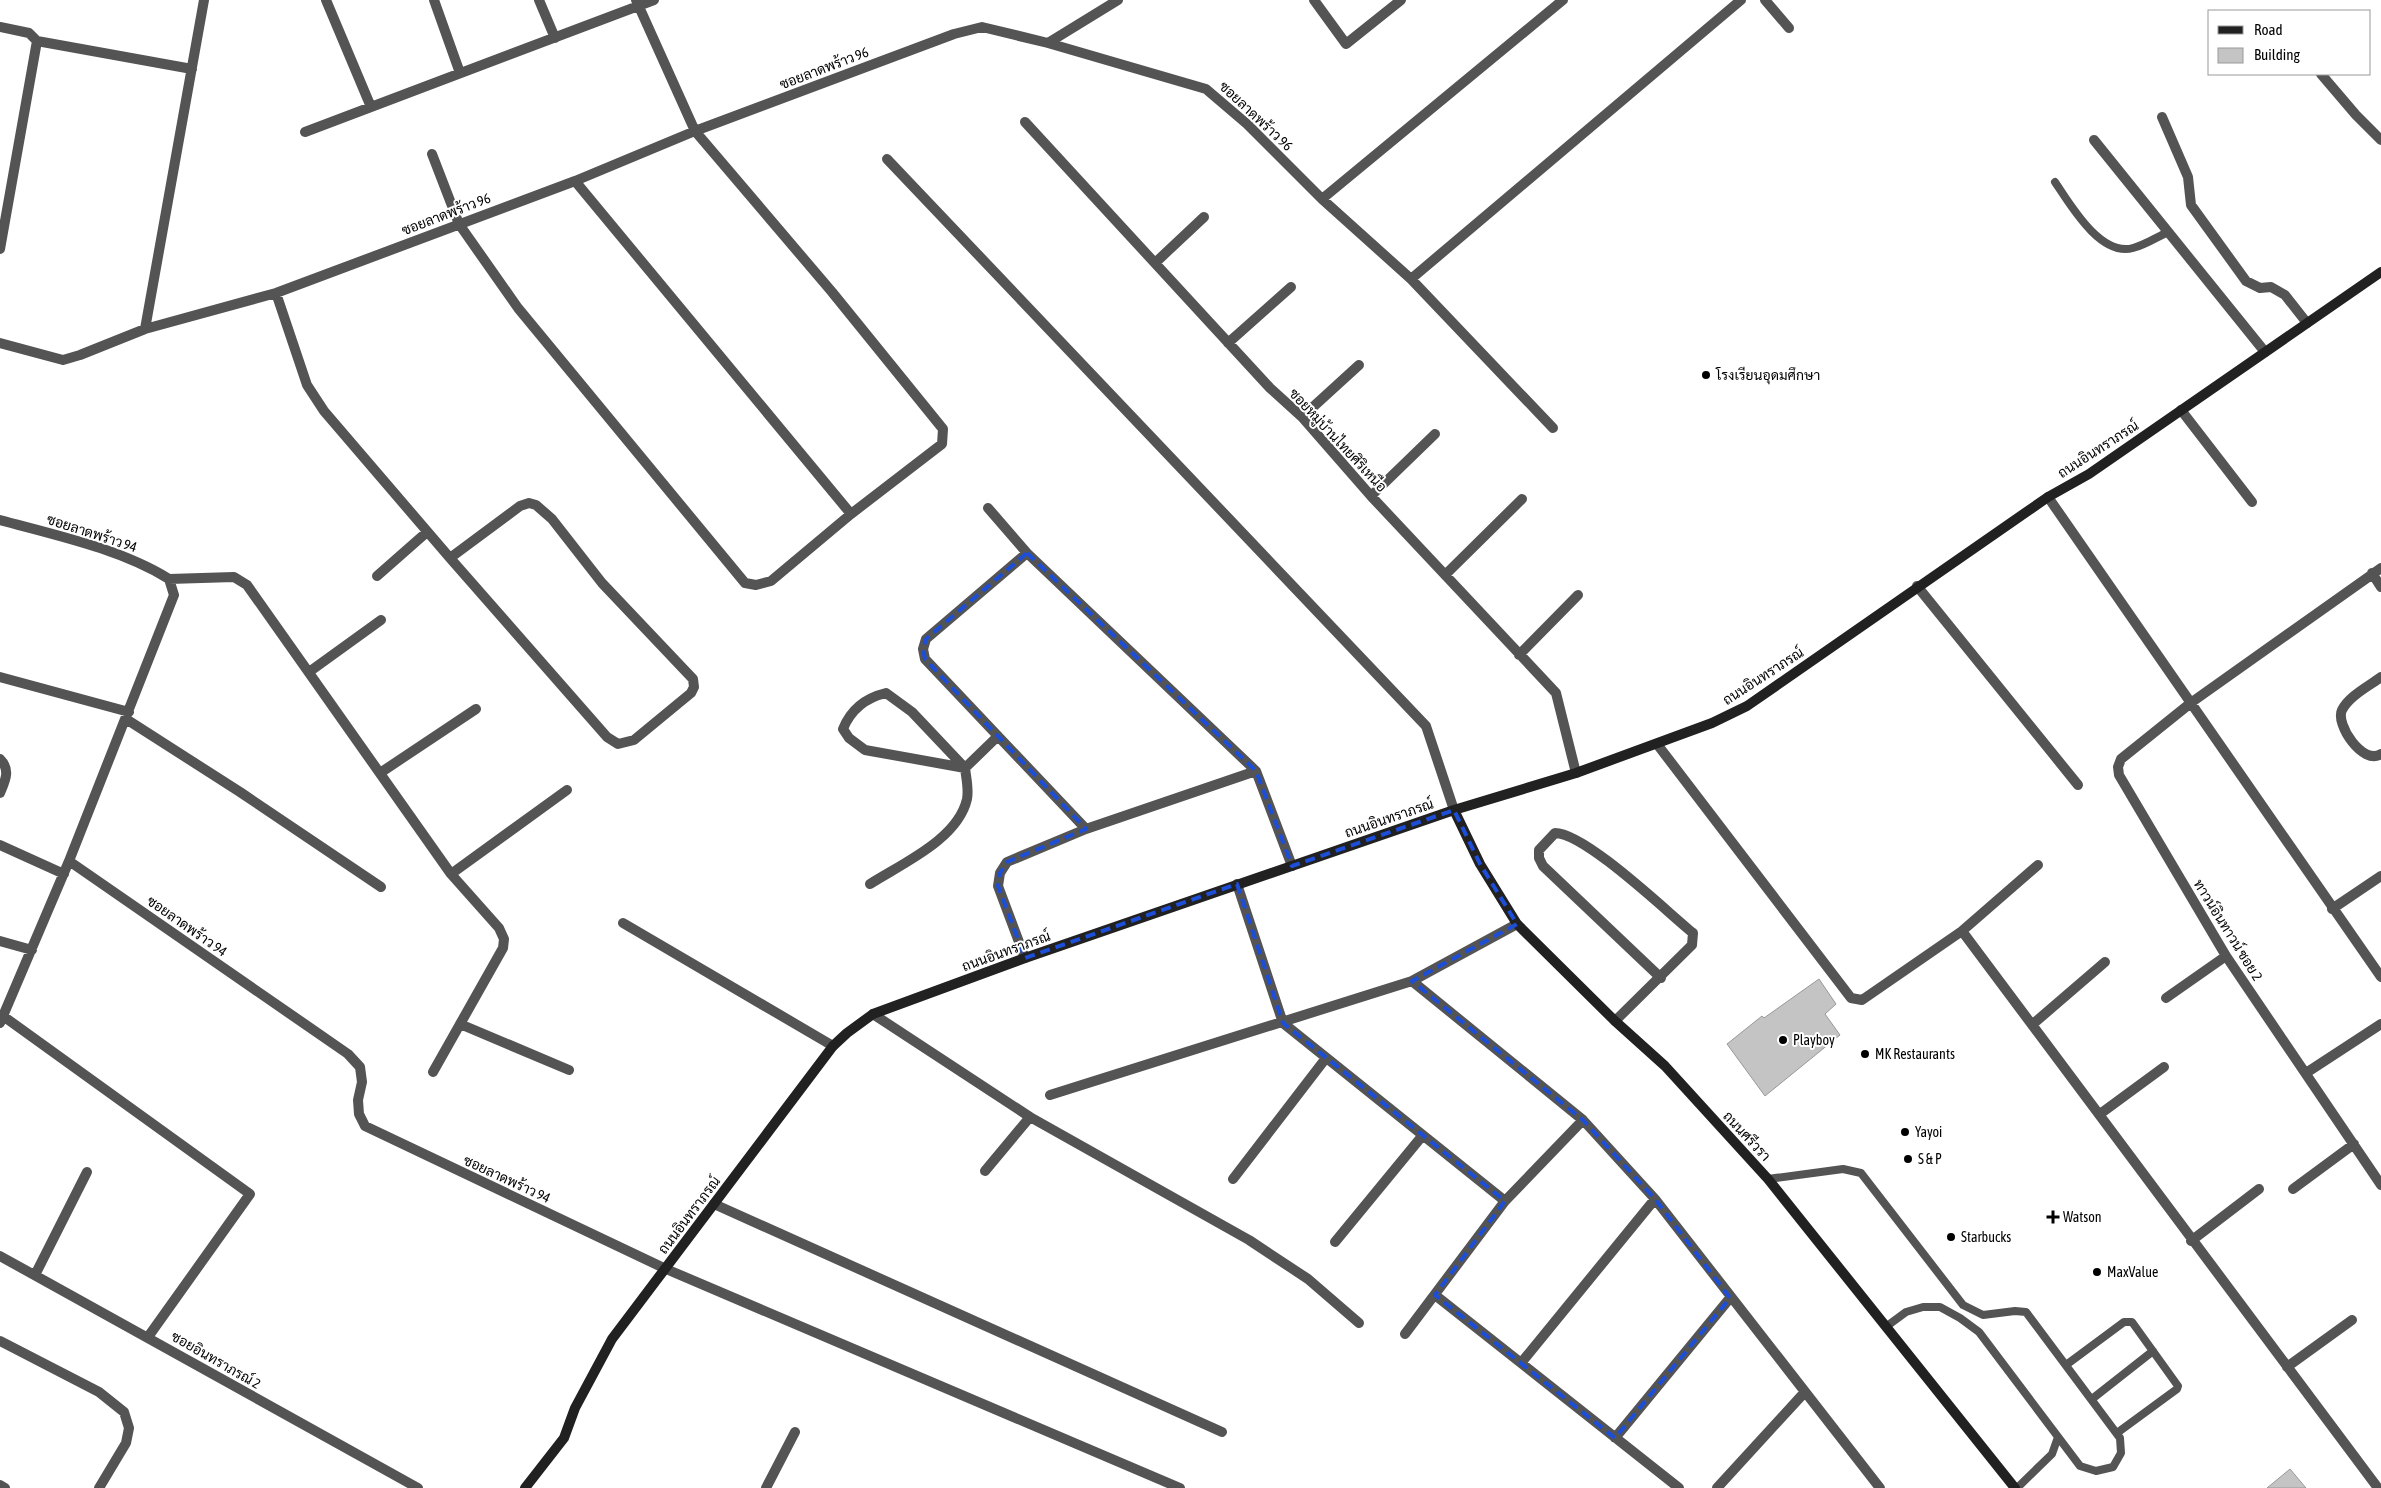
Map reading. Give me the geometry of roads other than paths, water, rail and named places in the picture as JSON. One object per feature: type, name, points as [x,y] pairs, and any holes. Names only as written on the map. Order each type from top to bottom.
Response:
[{"type":"street","points":[[145,329],[204,0]]},
{"type":"street","points":[[326,0],[371,107]]},
{"type":"street","points":[[434,0],[460,73]]},
{"type":"street","points":[[539,0],[555,38]]},
{"type":"street","points":[[305,132],[555,38],[637,3],[654,0]]},
{"type":"street","points":[[1048,43],[1118,0]]},
{"type":"street","points":[[1314,0],[1346,44],[1401,0]]},
{"type":"street","points":[[1322,199],[1564,0]]},
{"type":"street","points":[[1410,279],[1741,0]]},
{"type":"street","points":[[1765,0],[1789,28]]},
{"type":"street","points":[[432,154],[459,224],[518,308],[745,583],[756,585],[771,581],[851,514],[942,444],[944,429],[832,292],[695,131],[637,3]]},
{"type":"street","points":[[0,27],[30,33],[37,41],[192,69]]},
{"type":"street","name":"ซอยลาดพร้าว 96","points":[[0,343],[42,356],[63,360],[145,329],[276,293],[575,181],[695,131],[954,34],[982,27],[1048,43],[1206,88],[1247,124],[1322,199],[1410,279],[1553,428]]},
{"type":"street","points":[[0,249],[37,41]]},
{"type":"street","points":[[2321,75],[2381,140]]},
{"type":"street","points":[[2162,117],[2188,178],[2191,205],[2246,281],[2260,288],[2271,287],[2285,295],[2307,323]]},
{"type":"street","name":"ซอยหมู่บ้านไทยศิริเหนือ","points":[[1025,122],[1270,388],[1302,417],[1371,496],[1556,693],[1576,773]]},
{"type":"street","points":[[2094,140],[2265,352]]},
{"type":"street","points":[[887,158],[1426,726],[1454,810]]},
{"type":"street","points":[[575,181],[851,514]]},
{"type":"street","points":[[1155,263],[1204,217]]},
{"type":"street","name":"ถนนอินทราภรณ์","points":[[525,1488],[564,1438],[575,1408],[612,1339],[833,1046],[847,1032],[873,1014],[1025,958],[1238,884],[1454,810],[1576,773],[1712,723],[1747,706],[2048,496],[2089,474],[2307,323],[2380,275]]},
{"type":"street","points":[[1228,343],[1291,287]]},
{"type":"street","points":[[276,293],[307,384],[324,411],[427,532],[606,737],[618,744],[634,740],[691,693],[694,687],[693,679],[602,583],[552,519],[536,505],[529,503],[520,506],[450,558]]},
{"type":"street","points":[[1302,417],[1359,365]]},
{"type":"street","points":[[2181,410],[2252,502]]},
{"type":"street","points":[[1371,496],[1435,434]]},
{"type":"street","points":[[2048,496],[2192,702],[2332,909],[2381,977]]},
{"type":"street","points":[[1445,575],[1522,499]]},
{"type":"street","points":[[988,508],[1027,553],[1256,771],[1292,866]]},
{"type":"street","name":"ซอยลาดพร้าว 94","points":[[0,520],[63,537],[148,566],[169,579]]},
{"type":"street","points":[[377,576],[427,532]]},
{"type":"street","points":[[1027,553],[926,639],[923,649],[925,659],[1086,829]]},
{"type":"street","points":[[2377,570],[2381,587]]},
{"type":"street","name":"ทาวน์อินทาวน์ ซอย 2","points":[[2377,570],[2192,702],[2121,760],[2118,767],[2118,775],[2226,956],[2381,1185]]},
{"type":"street","points":[[148,1337],[250,1194],[2,1020],[128,716],[174,595],[169,579],[234,577],[248,585],[451,874],[499,928],[504,939],[503,948],[433,1072]]},
{"type":"street","points":[[1917,586],[2078,785]]},
{"type":"street","points":[[1519,655],[1578,595]]},
{"type":"street","points":[[308,672],[381,620]]},
{"type":"street","points":[[0,677],[128,716],[381,887]]},
{"type":"street","points":[[2381,677],[2346,703],[2340,712],[2341,723],[2359,751],[2367,756],[2381,754]]},
{"type":"street","points":[[870,884],[944,837],[959,818],[967,798],[965,768],[912,712],[886,693],[873,696],[861,703],[848,717],[843,729],[849,738],[865,750],[965,768]]},
{"type":"street","points":[[380,773],[476,709]]},
{"type":"street","points":[[965,768],[998,736]]},
{"type":"street","points":[[1657,744],[1851,998],[1862,1000],[1962,930],[2038,865]]},
{"type":"street","points":[[0,759],[4,763],[8,775],[0,793]]},
{"type":"street","points":[[1025,958],[998,886],[1000,873],[1007,862],[1086,829],[1256,771]]},
{"type":"street","points":[[451,874],[567,790]]},
{"type":"street","name":"ถนนศรีวรา","points":[[1454,810],[1480,864],[1517,924],[1615,1021],[1665,1066],[1768,1179],[2016,1488]]},
{"type":"street","points":[[1615,1021],[1661,978],[1692,945],[1693,933],[1592,850],[1570,836],[1554,833],[1539,850],[1539,858],[1543,866],[1661,978]]},
{"type":"street","points":[[0,845],[64,874]]},
{"type":"street","name":"ซอยลาดพร้าว 94","points":[[69,861],[348,1054],[360,1068],[362,1082],[358,1100],[359,1114],[364,1126],[666,1269]]},
{"type":"street","points":[[2332,909],[2381,876]]},
{"type":"street","points":[[1238,884],[1283,1023],[1505,1201]]},
{"type":"street","points":[[623,923],[833,1046]]},
{"type":"street","points":[[1050,1095],[1412,982],[1517,924]]},
{"type":"street","points":[[1962,930],[2378,1488]]},
{"type":"street","points":[[0,941],[32,950]]},
{"type":"street","points":[[2166,998],[2226,956]]},
{"type":"street","points":[[2032,1024],[2105,962]]},
{"type":"street","points":[[1412,982],[1583,1120],[1655,1199],[1730,1298],[1880,1488]]},
{"type":"street","points":[[873,1014],[1030,1117],[1248,1240],[1308,1279],[1360,1323]]},
{"type":"street","points":[[460,1024],[569,1070]]},
{"type":"street","points":[[2306,1073],[2381,1024]]},
{"type":"street","points":[[1233,1179],[1326,1058]]},
{"type":"street","points":[[2100,1114],[2164,1068]]},
{"type":"street","points":[[985,1171],[1030,1117]]},
{"type":"street","points":[[1405,1334],[1505,1201],[1583,1120]]},
{"type":"street","points":[[1335,1242],[1423,1135]]},
{"type":"street","points":[[2292,1189],[2354,1144]]},
{"type":"street","points":[[35,1275],[87,1172]]},
{"type":"street","points":[[2192,1241],[2259,1189]]},
{"type":"street","points":[[1521,1363],[1655,1199]]},
{"type":"street","points":[[714,1204],[1222,1432]]},
{"type":"street","name":"ซอยอินทราภรณ์ 2","points":[[0,1256],[418,1488]]},
{"type":"street","points":[[666,1269],[1180,1488]]},
{"type":"street","points":[[1435,1295],[1679,1488]]},
{"type":"street","points":[[1616,1438],[1730,1298]]},
{"type":"street","points":[[2287,1367],[2352,1320]]},
{"type":"street","points":[[0,1341],[99,1392],[124,1412],[129,1428],[126,1443],[99,1488]]},
{"type":"street","points":[[1716,1488],[1804,1393]]},
{"type":"street","points":[[766,1488],[795,1432]]},
{"type":"street","points":[[0,1485],[5,1488]]},
{"type":"lane","points":[[2055,182],[2081,220],[2104,242],[2120,248],[2132,248],[2168,232]]},
{"type":"lane","points":[[1768,1179],[1843,1169],[1861,1173],[1963,1306],[1983,1315],[2015,1311],[2026,1312],[2120,1438],[2121,1453],[2113,1467],[2096,1471],[2080,1466],[1979,1332],[1952,1311],[1940,1307],[1923,1307],[1906,1312],[1887,1326]]},
{"type":"lane","points":[[2066,1365],[2124,1322],[2132,1322],[2177,1382],[2177,1389],[2117,1434]]},
{"type":"lane","points":[[2092,1399],[2153,1352]]},
{"type":"lane","points":[[2016,1488],[2052,1454],[2058,1437]]},
{"type":"place","name":"โรงเรียนอุดมศึกษา","points":[[1706,375]]},
{"type":"place","name":"Playboy","points":[[1783,1040]]},
{"type":"place","name":"MK Restaurants","points":[[1865,1054]]},
{"type":"place","name":"Yayoi","points":[[1905,1132]]},
{"type":"place","name":"S & P","points":[[1908,1159]]},
{"type":"place","name":"Watson","points":[[2053,1217]]},
{"type":"place","name":"Starbucks","points":[[1951,1237]]},
{"type":"place","name":"MaxValue","points":[[2097,1272]]}]
